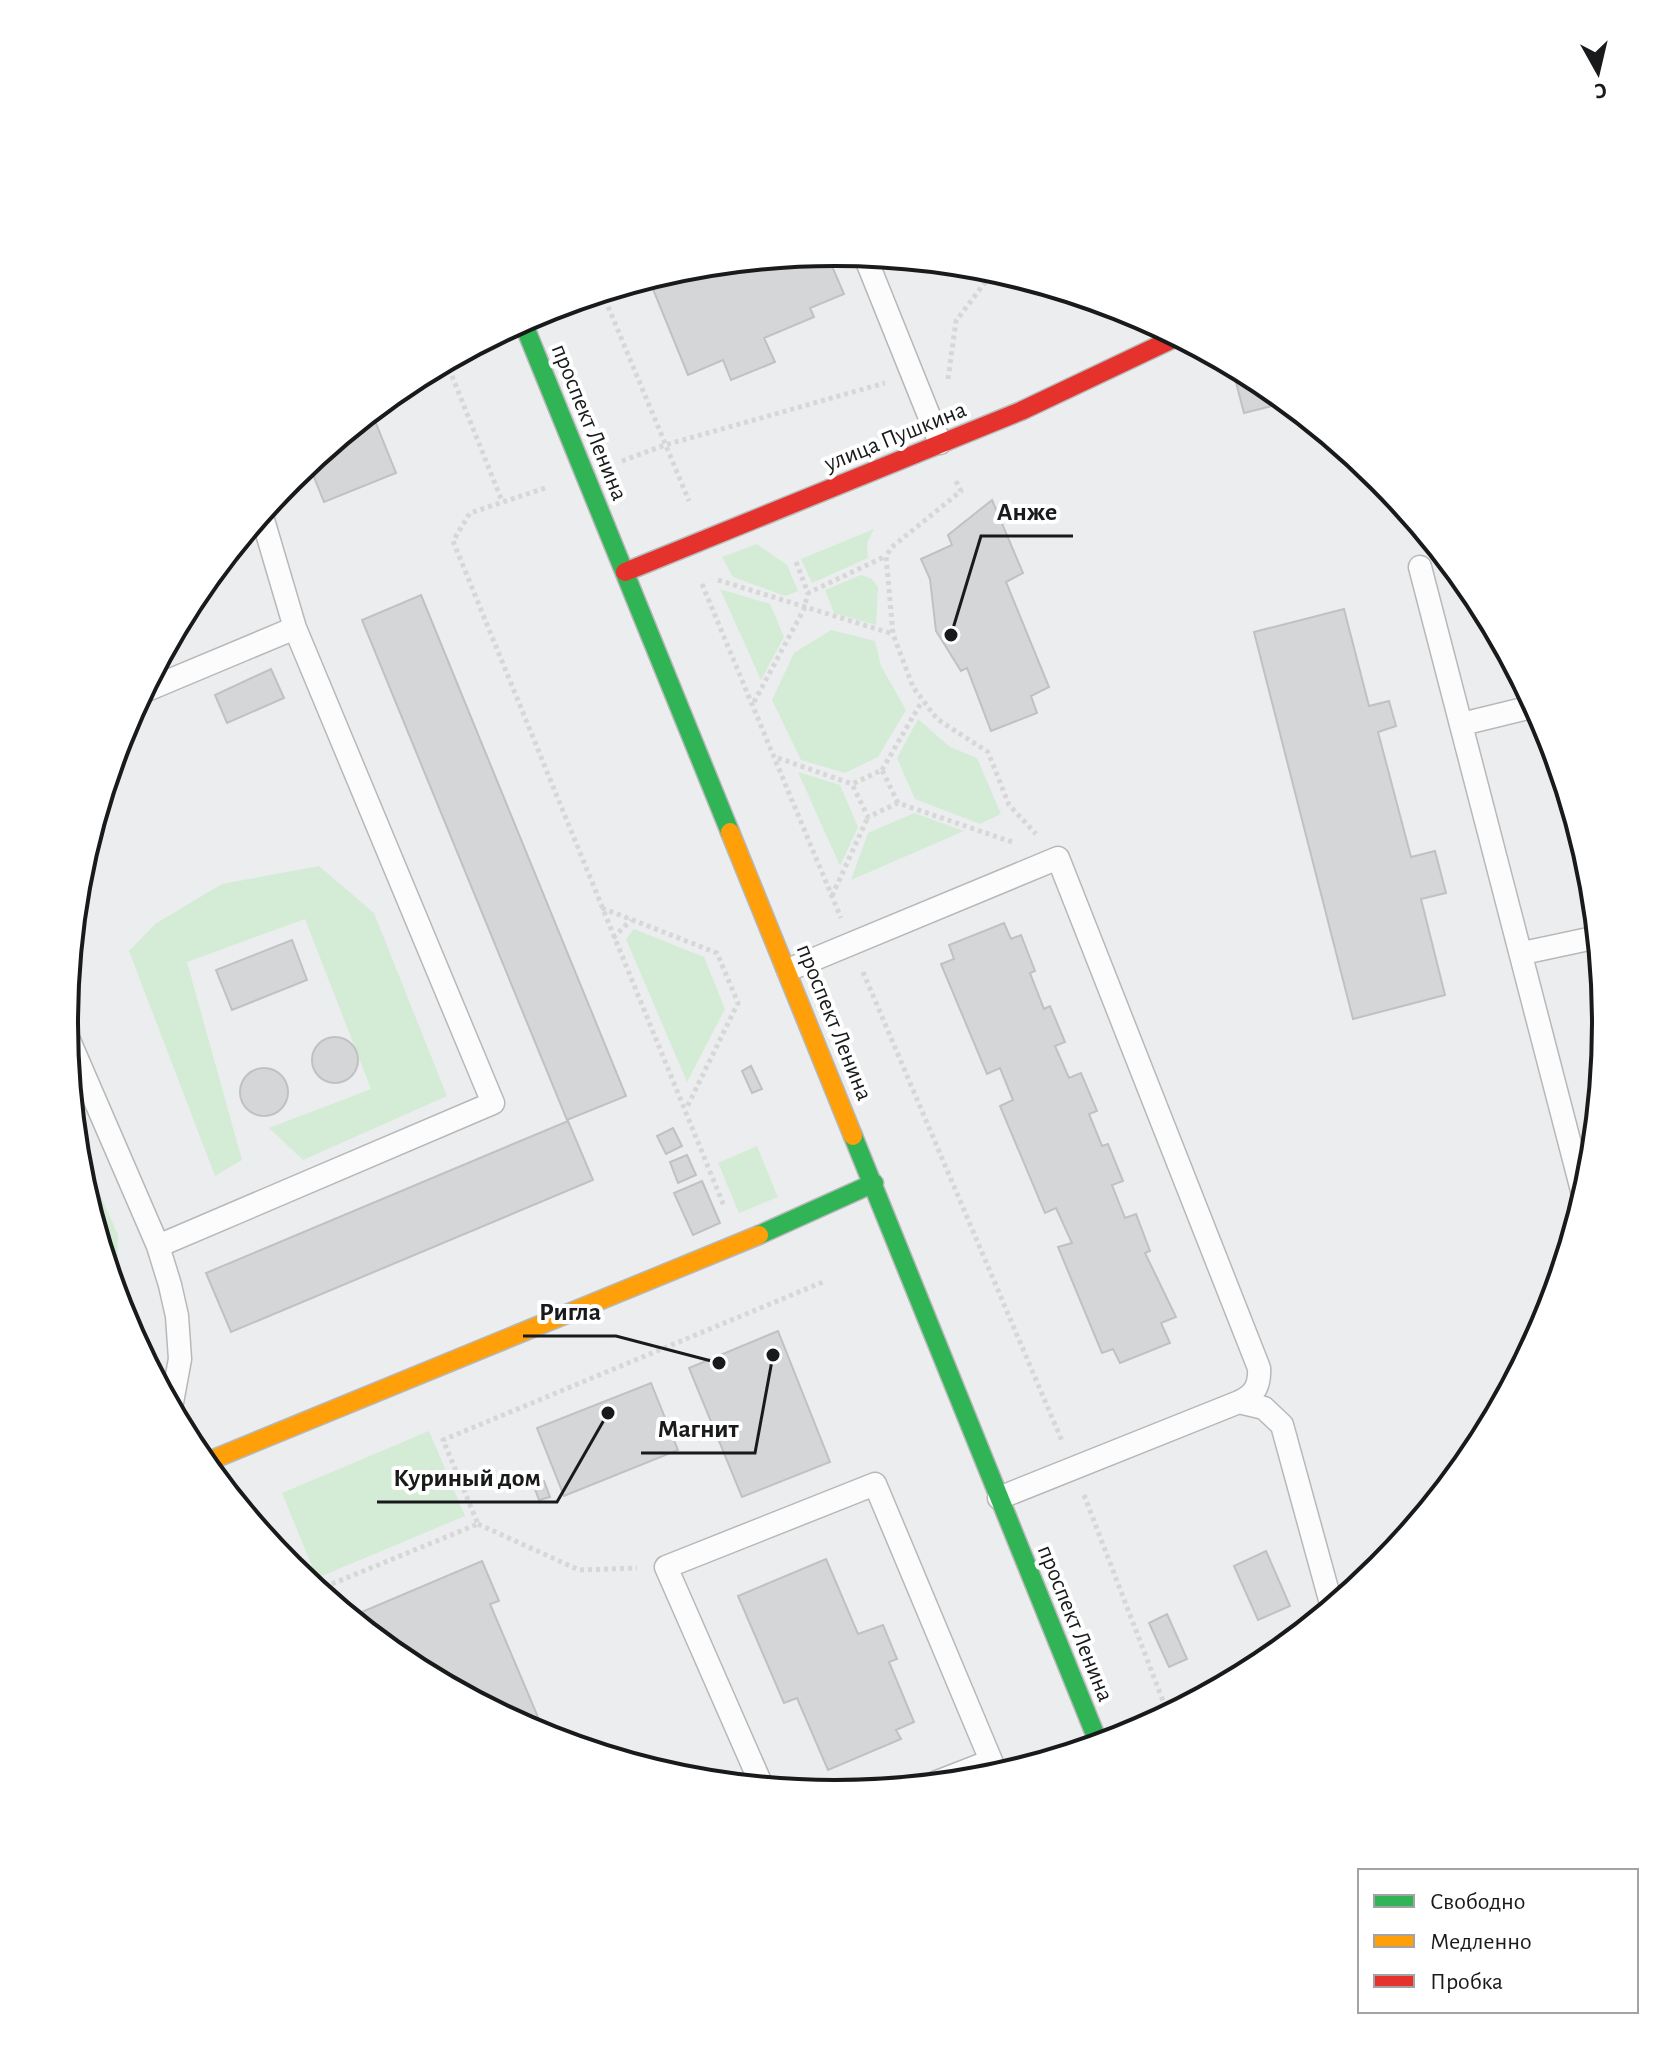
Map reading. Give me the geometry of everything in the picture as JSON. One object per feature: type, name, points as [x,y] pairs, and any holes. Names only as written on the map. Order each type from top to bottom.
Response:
[{"type":"main road","name":"проспект Ленина","points":[[527,332],[788,970],[1095,1733]]},
{"type":"main road","name":"улица Пушкина","points":[[625,572],[1021,411],[1166,342]]},
{"type":"main road","points":[[216,1458],[740,1244],[874,1183]]},
{"type":"lane","points":[[869,267],[940,443]]},
{"type":"lane","points":[[158,1246],[493,1103],[295,628],[264,525]]},
{"type":"lane","points":[[1420,567],[1523,953],[1577,1170]]},
{"type":"lane","points":[[157,686],[295,628]]},
{"type":"lane","points":[[1462,724],[1523,709]]},
{"type":"lane","points":[[788,970],[1058,858],[1259,1368],[1256,1390],[1239,1402],[999,1498]]},
{"type":"lane","points":[[1523,953],[1587,939]]},
{"type":"lane","points":[[80,1065],[158,1246],[177,1316],[180,1359],[174,1391]]},
{"type":"lane","points":[[1239,1402],[1264,1408],[1282,1425],[1329,1596]]},
{"type":"lane","points":[[757,1775],[666,1567],[875,1484],[992,1763]]},
{"type":"path","points":[[948,382],[956,321],[986,281]]},
{"type":"path","points":[[606,302],[689,500],[686,545]]},
{"type":"path","points":[[450,371],[502,501]]},
{"type":"path","points":[[808,593],[886,556],[892,547],[961,491],[940,443]]},
{"type":"path","points":[[886,556],[893,634],[904,669],[922,701],[937,719],[988,752],[1009,805],[1058,858]]},
{"type":"path","points":[[753,703],[804,609],[808,593],[796,562]]},
{"type":"path","points":[[893,634],[698,574],[1074,1470],[1164,1704]]},
{"type":"path","points":[[776,757],[852,784],[882,770],[922,701]]},
{"type":"path","points":[[882,770],[898,803]]},
{"type":"path","points":[[852,784],[868,817]]},
{"type":"path","points":[[832,897],[868,817],[898,803],[1058,858]]},
{"type":"path","points":[[601,907],[717,953],[738,1003],[687,1108]]},
{"type":"path","points":[[613,938],[631,920]]},
{"type":"path","points":[[666,1567],[579,1570],[478,1524],[443,1440],[823,1282]]},
{"type":"path","points":[[329,1585],[478,1524]]},
{"type":"green space","points":[[874,529],[867,543],[868,558],[812,583],[801,559]]},
{"type":"green space","points":[[757,544],[787,565],[798,591],[785,596],[733,577],[722,557]]},
{"type":"green space","points":[[861,575],[872,579],[878,587],[876,625],[834,613],[825,590]]},
{"type":"green space","points":[[720,589],[770,604],[784,637],[761,680]]},
{"type":"green space","points":[[831,630],[875,641],[881,666],[906,710],[878,757],[845,773],[801,760],[772,700],[794,653]]},
{"type":"green space","points":[[918,719],[950,747],[977,758],[1001,814],[980,824],[915,799],[897,758]]},
{"type":"green space","points":[[798,772],[840,785],[858,827],[840,866]]},
{"type":"green space","points":[[914,813],[964,831],[851,880],[868,833]]},
{"type":"green space","points":[[319,866],[374,913],[447,1096],[303,1160],[269,1128],[371,1089],[305,919],[187,962],[242,1160],[215,1176],[129,951],[155,924],[222,884]]},
{"type":"green space","points":[[634,929],[704,957],[725,1009],[687,1082],[626,939]]},
{"type":"green space","points":[[757,1146],[778,1197],[739,1213],[718,1163]]},
{"type":"green space","points":[[97,1188],[118,1235],[117,1263]]},
{"type":"green space","points":[[429,1431],[465,1516],[320,1577],[314,1572],[282,1493]]},
{"type":"building","points":[[832,266],[844,294],[810,308],[814,317],[764,338],[775,362],[731,380],[723,360],[688,375],[652,288],[736,272]]},
{"type":"building","points":[[1235,380],[1273,406],[1244,413]]},
{"type":"building","points":[[375,421],[396,473],[324,502],[313,475]]},
{"type":"building","points":[[992,500],[1023,573],[1006,582],[1049,687],[1031,696],[1037,713],[991,731],[967,668],[961,671],[936,631],[930,579],[921,559],[952,545],[948,535]]},
{"type":"building","points":[[421,595],[626,1096],[567,1120],[362,620]]},
{"type":"building","points":[[1344,609],[1369,706],[1389,701],[1396,726],[1378,732],[1411,857],[1435,851],[1446,893],[1421,899],[1445,995],[1353,1019],[1254,632]]},
{"type":"building","points":[[271,669],[284,698],[227,723],[215,695]]},
{"type":"building","points":[[1004,923],[1011,939],[1021,935],[1035,971],[1030,973],[1044,1009],[1050,1006],[1065,1042],[1055,1046],[1069,1078],[1081,1073],[1097,1111],[1089,1114],[1102,1146],[1108,1144],[1123,1181],[1112,1185],[1125,1218],[1136,1214],[1150,1251],[1145,1253],[1176,1317],[1161,1323],[1170,1343],[1120,1363],[1113,1349],[1102,1353],[1058,1247],[1072,1243],[1056,1208],[1045,1213],[1000,1106],[1013,1100],[1000,1068],[987,1074],[941,964],[954,959],[949,945]]},
{"type":"building","points":[[292,940],[307,980],[232,1010],[216,970]]},
{"type":"building","points":[[335,1037],[344,1038],[351,1044],[357,1051],[357,1069],[351,1076],[344,1082],[335,1083],[326,1082],[319,1076],[313,1069],[312,1060],[313,1051],[319,1044],[326,1038]]},
{"type":"building","points":[[751,1066],[762,1089],[752,1093],[742,1071]]},
{"type":"building","points":[[264,1068],[281,1075],[288,1092],[281,1109],[264,1116],[247,1109],[240,1092],[247,1075]]},
{"type":"building","points":[[568,1121],[593,1180],[231,1332],[206,1273]]},
{"type":"building","points":[[673,1128],[682,1146],[666,1154],[657,1136]]},
{"type":"building","points":[[687,1155],[696,1175],[678,1183],[670,1162]]},
{"type":"building","points":[[702,1181],[720,1223],[693,1235],[674,1193]]},
{"type":"building","points":[[778,1331],[830,1462],[742,1497],[689,1368]]},
{"type":"building","points":[[651,1383],[678,1450],[564,1496],[537,1428]]},
{"type":"building","points":[[544,1481],[550,1497],[539,1500],[533,1484]]},
{"type":"building","points":[[1266,1551],[1290,1606],[1258,1620],[1234,1566]]},
{"type":"building","points":[[826,1559],[858,1634],[883,1625],[897,1659],[889,1662],[914,1722],[896,1730],[901,1739],[828,1770],[797,1698],[784,1703],[738,1596]]},
{"type":"building","points":[[482,1561],[499,1601],[490,1604],[539,1719],[456,1678],[414,1652],[361,1612]]},
{"type":"building","points":[[1167,1614],[1187,1659],[1169,1667],[1149,1623]]},
{"type":"traffic: fast","points":[[527,332],[730,832]]},
{"type":"traffic: fast","points":[[853,1136],[1095,1733]]},
{"type":"traffic: fast","points":[[759,1235],[874,1183]]},
{"type":"traffic: slow","points":[[730,832],[853,1136]]},
{"type":"traffic: slow","points":[[216,1458],[759,1235]]},
{"type":"traffic: jam","points":[[625,572],[1021,411],[1166,342]]},
{"type":"place","name":"Анже","points":[[951,635]]},
{"type":"place","name":"Магнит","points":[[773,1355]]},
{"type":"place","name":"Ригла","points":[[719,1363]]},
{"type":"place","name":"Куриный дом","points":[[608,1413]]}]
